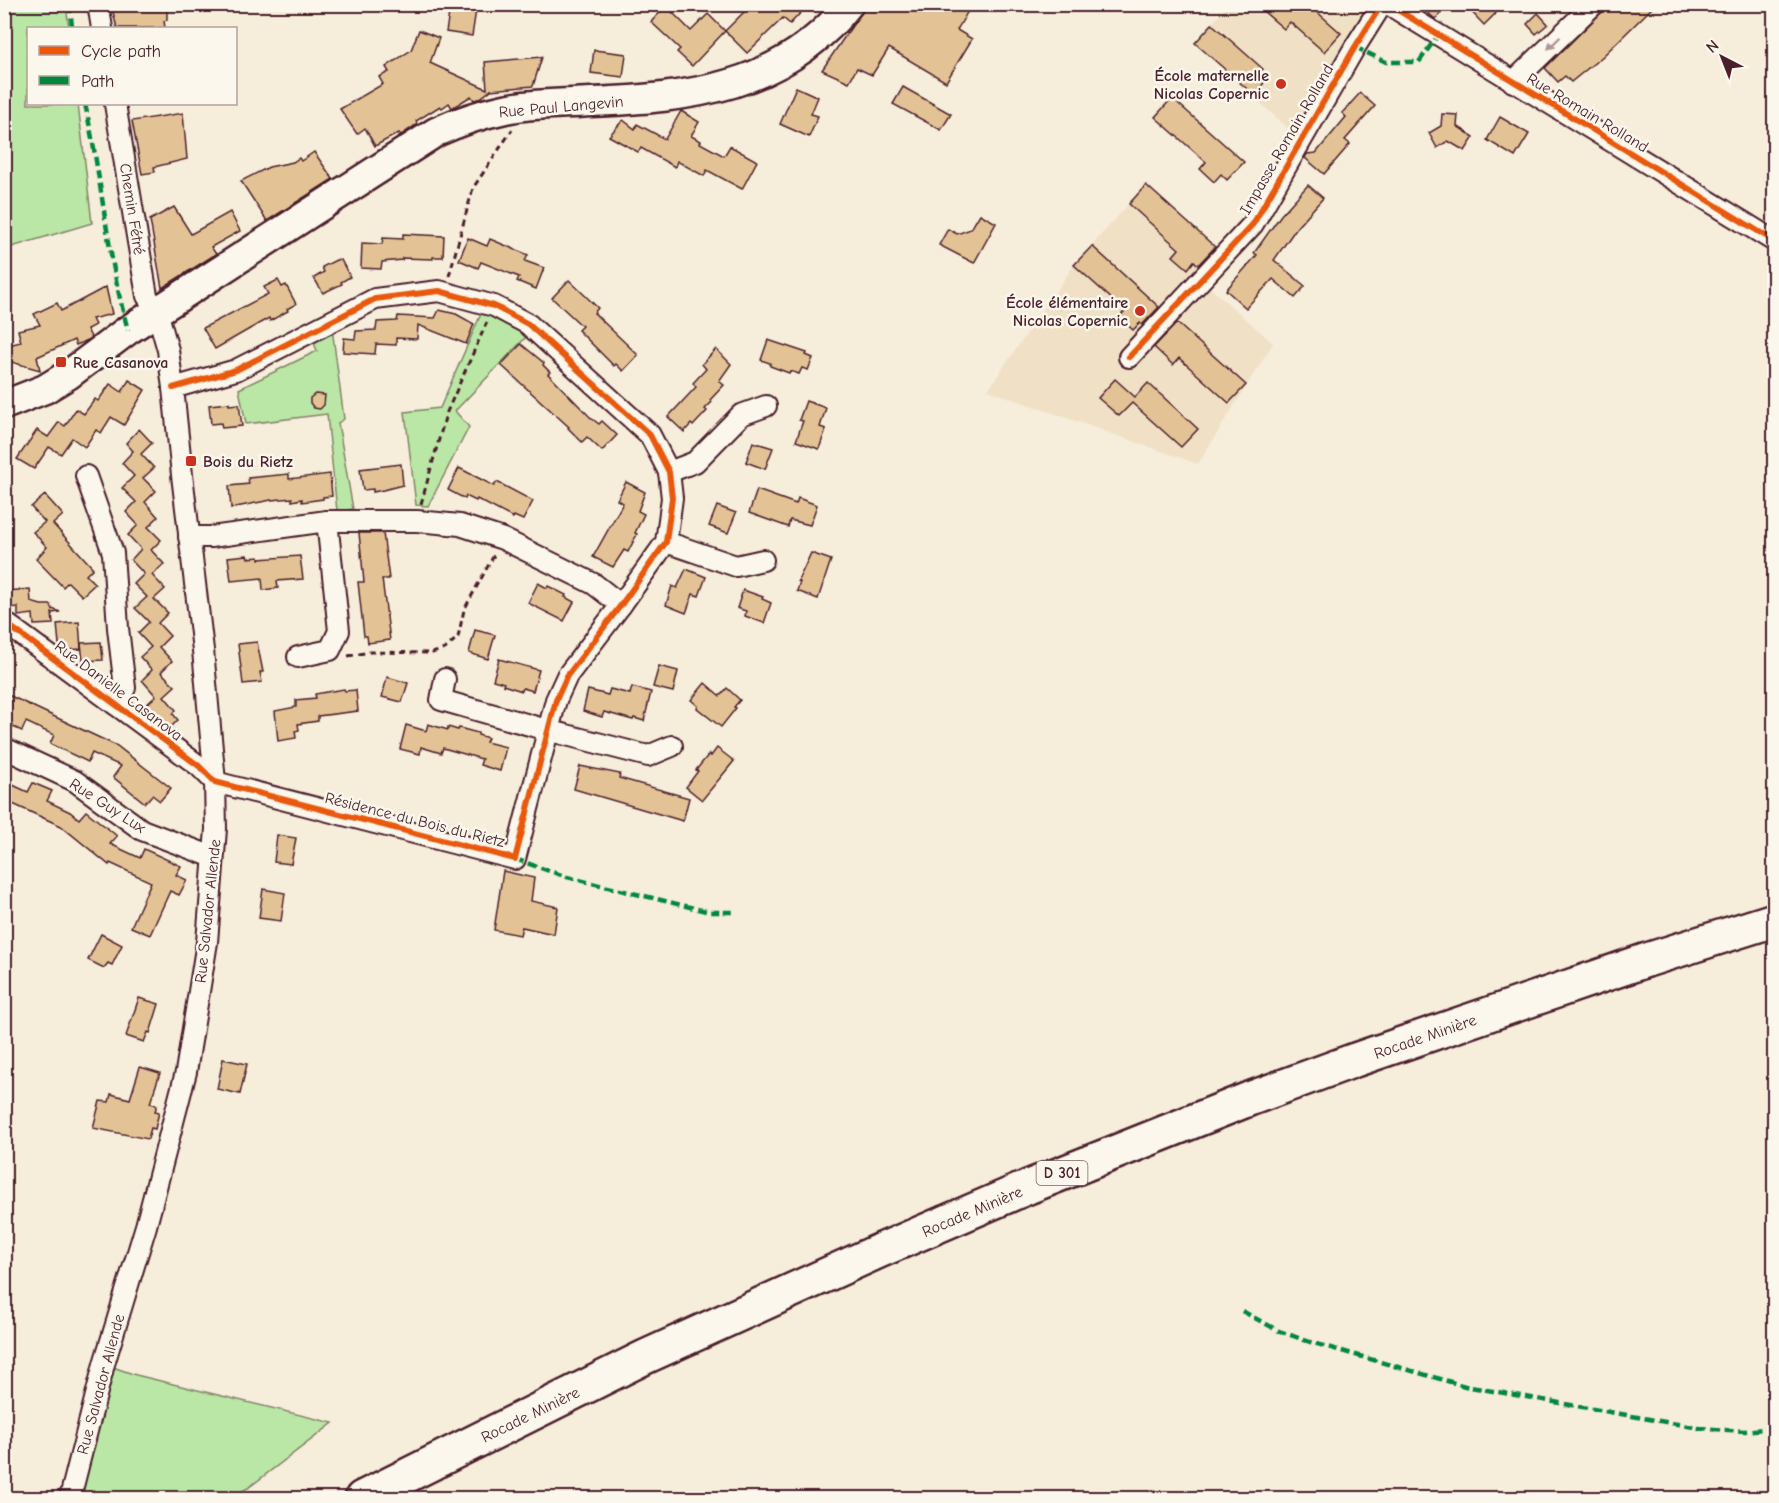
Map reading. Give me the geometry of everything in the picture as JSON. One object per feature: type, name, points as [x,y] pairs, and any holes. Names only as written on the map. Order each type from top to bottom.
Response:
[{"type":"highway","name":"Rocade Minière","points":[[362,1498],[645,1357],[879,1251],[1028,1187],[1218,1111],[1355,1060],[1627,966],[1774,920]]},
{"type":"highway","name":"Rocade Minière","points":[[399,1498],[572,1411],[746,1328],[1056,1193],[1255,1115],[1482,1031],[1774,937]]},
{"type":"street","points":[[98,4],[102,27]]},
{"type":"street","name":"Rue Paul Langevin","points":[[157,311],[436,132],[480,114],[528,106],[641,100],[702,92],[742,82],[773,68],[821,36],[849,4]]},
{"type":"street","name":"Impasse Romain Rolland","points":[[1129,357],[1253,224],[1382,4]]},
{"type":"street","name":"Rue Romain Rolland","points":[[1388,4],[1774,242]]},
{"type":"street","points":[[1513,82],[1594,4]]},
{"type":"street","name":"Chemin Fétré","points":[[115,105],[147,296],[157,311]]},
{"type":"street","name":"Résidence du Bois du Rietz","points":[[173,388],[236,370],[375,300],[439,291],[494,306],[528,324],[650,435],[669,472],[672,498],[666,542],[567,676],[556,700],[515,859],[215,782]]},
{"type":"street","points":[[4,405],[53,385],[157,311]]},
{"type":"street","name":"Rue Salvador Allende","points":[[70,1498],[104,1364],[146,1226],[186,1072],[207,942],[216,829],[215,782],[203,650],[168,350],[157,311]]},
{"type":"street","points":[[669,472],[694,462],[741,415],[766,406]]},
{"type":"street","points":[[87,476],[112,553],[125,688],[116,704]]},
{"type":"street","points":[[189,537],[210,537],[327,521],[417,520],[460,525],[503,539],[594,584],[621,605]]},
{"type":"street","points":[[298,657],[330,650],[339,631],[327,521]]},
{"type":"street","points":[[666,542],[736,566],[763,560]]},
{"type":"street","name":"Rue Danielle Casanova","points":[[4,622],[199,766],[215,782]]},
{"type":"street","points":[[445,679],[441,700],[648,756],[672,746]]},
{"type":"street","name":"Rue Guy Lux","points":[[4,747],[75,781],[142,830],[213,857]]},
{"type":"path","points":[[445,293],[472,188],[528,106]]},
{"type":"path","points":[[417,520],[446,414],[494,306]]},
{"type":"path","points":[[330,650],[345,657],[370,652],[432,653],[445,649],[458,637],[464,610],[503,539]]},
{"type":"shaded area","name":"École maternelle Nicolas Copernic","points":[[1358,4],[1365,9],[1302,124],[1288,128],[1195,43],[1228,5]]},
{"type":"shaded area","name":"École élémentaire Nicolas Copernic","points":[[1129,204],[1204,272],[1199,278],[1273,343],[1198,464],[988,390],[1074,265]]},
{"type":"green space","points":[[5,4],[66,5],[69,27],[27,27],[27,105],[78,105],[92,223],[5,249]]},
{"type":"green space","points":[[484,307],[528,335],[455,411],[469,427],[428,506],[416,505],[405,412],[440,408]]},
{"type":"green space","points":[[332,328],[344,419],[338,423],[353,509],[337,511],[327,414],[246,424],[239,389],[317,351],[312,337]]},
{"type":"green space","points":[[104,1364],[136,1375],[333,1423],[248,1488],[228,1498],[70,1498]]},
{"type":"building","points":[[111,4],[124,4],[125,9],[167,6],[165,27],[117,27]]},
{"type":"building","points":[[752,4],[809,4],[790,24],[783,18],[747,53],[725,31]]},
{"type":"building","points":[[867,4],[972,4],[957,30],[972,39],[946,82],[889,48],[872,75],[857,68],[849,82],[822,70]]},
{"type":"building","points":[[1255,4],[1308,4],[1341,33],[1324,52],[1290,22],[1284,29]]},
{"type":"building","points":[[1418,4],[1450,4],[1435,19]]},
{"type":"building","points":[[1464,4],[1505,4],[1484,25]]},
{"type":"building","points":[[1610,4],[1656,4],[1603,56],[1571,82],[1565,76],[1558,82],[1545,68]]},
{"type":"building","points":[[666,6],[691,31],[708,14],[725,31],[692,66],[677,52],[680,49],[651,22]]},
{"type":"building","points":[[450,7],[476,10],[472,36],[446,32]]},
{"type":"building","points":[[1538,13],[1548,24],[1536,34],[1527,24]]},
{"type":"building","points":[[1212,24],[1263,69],[1260,73],[1267,79],[1254,95],[1195,43]]},
{"type":"building","points":[[419,30],[439,38],[430,63],[487,89],[485,62],[542,57],[533,86],[490,90],[479,99],[474,100],[471,96],[452,108],[449,103],[442,108],[440,106],[416,121],[417,124],[401,135],[399,133],[375,146],[365,128],[357,134],[340,109],[383,84],[379,77],[389,72],[386,67],[411,50]]},
{"type":"building","points":[[594,50],[626,54],[623,77],[591,73]]},
{"type":"building","points":[[796,87],[818,97],[811,114],[818,116],[809,137],[780,124]]},
{"type":"building","points":[[903,87],[951,114],[941,130],[893,104]]},
{"type":"building","points":[[1360,93],[1375,106],[1345,140],[1350,144],[1324,174],[1305,158],[1307,154],[1316,153],[1346,117],[1342,113]]},
{"type":"building","points":[[1172,98],[1244,162],[1227,180],[1221,174],[1214,182],[1200,169],[1206,162],[1155,117]]},
{"type":"building","points":[[681,111],[699,122],[691,136],[701,141],[700,143],[724,156],[730,146],[757,161],[742,189],[707,170],[704,176],[677,161],[675,167],[641,148],[638,152],[609,136],[623,120],[635,129],[637,124],[665,139]]},
{"type":"building","points":[[183,113],[187,159],[154,167],[155,172],[142,174],[132,121]]},
{"type":"building","points":[[1442,114],[1458,115],[1457,126],[1474,137],[1465,151],[1448,141],[1437,148],[1429,133],[1441,126]]},
{"type":"building","points":[[1500,117],[1529,134],[1515,157],[1487,140]]},
{"type":"building","points":[[314,152],[333,179],[267,221],[241,181],[269,167],[293,162],[299,158],[301,161]]},
{"type":"building","points":[[1146,185],[1215,247],[1198,265],[1194,261],[1188,269],[1173,256],[1179,249],[1129,204]]},
{"type":"building","points":[[1308,185],[1323,198],[1297,227],[1274,260],[1305,286],[1295,298],[1273,279],[1246,308],[1226,290],[1257,255],[1254,253],[1281,215]]},
{"type":"building","points":[[174,207],[191,234],[230,212],[240,231],[211,247],[216,254],[162,288],[150,220]]},
{"type":"building","points":[[980,214],[996,223],[974,263],[939,245],[948,229],[957,234],[971,229]]},
{"type":"building","points":[[403,234],[444,236],[443,257],[402,258],[402,260],[382,262],[381,269],[361,268],[362,243],[382,244],[383,238],[403,239]]},
{"type":"building","points":[[468,238],[487,246],[490,239],[528,255],[525,261],[544,268],[536,289],[517,281],[519,277],[481,262],[478,268],[459,260]]},
{"type":"building","points":[[1092,246],[1159,307],[1142,325],[1140,323],[1133,330],[1119,317],[1125,311],[1074,265]]},
{"type":"building","points":[[341,260],[350,277],[341,282],[342,284],[323,293],[314,278],[324,272],[322,267]]},
{"type":"building","points":[[278,280],[282,287],[286,285],[296,304],[270,321],[269,318],[215,349],[203,328],[268,294],[264,287]]},
{"type":"building","points":[[569,280],[598,308],[594,313],[638,355],[623,371],[616,364],[614,366],[578,330],[582,326],[552,298]]},
{"type":"building","points":[[106,287],[112,314],[92,319],[95,325],[87,329],[91,337],[88,340],[76,345],[74,340],[37,357],[40,370],[4,360],[4,346],[21,342],[18,330],[40,325],[34,314],[57,303],[61,311]]},
{"type":"building","points":[[439,310],[456,314],[474,324],[466,344],[418,325],[417,339],[396,338],[396,345],[376,344],[375,354],[343,352],[344,338],[355,339],[356,331],[376,330],[377,322],[397,321],[398,316],[435,318]]},
{"type":"building","points":[[1177,323],[1246,385],[1229,403],[1179,358],[1173,365],[1154,347]]},
{"type":"building","points":[[768,340],[807,353],[806,355],[813,358],[808,370],[802,368],[799,374],[790,371],[789,373],[761,360]]},
{"type":"building","points":[[521,344],[544,363],[543,365],[550,372],[548,374],[591,418],[599,424],[602,421],[617,435],[602,451],[587,437],[582,442],[569,427],[501,365]]},
{"type":"building","points":[[716,349],[731,364],[719,381],[724,385],[710,400],[712,402],[705,409],[707,411],[684,432],[668,417],[696,387],[693,383],[706,369],[702,364]]},
{"type":"building","points":[[1115,379],[1135,397],[1148,383],[1198,429],[1181,447],[1132,403],[1119,416],[1098,398]]},
{"type":"building","points":[[129,380],[145,390],[124,425],[111,417],[101,433],[96,430],[85,447],[72,438],[61,454],[49,447],[34,469],[17,459],[37,430],[48,437],[59,422],[65,426],[76,409],[84,414],[95,399],[98,401],[110,384],[122,392]]},
{"type":"building","points":[[315,394],[325,395],[324,405],[320,409],[314,408],[310,403],[310,398]]},
{"type":"building","points":[[806,401],[826,408],[820,427],[826,429],[819,449],[796,441],[803,421],[799,420]]},
{"type":"building","points":[[229,403],[229,405],[239,404],[242,426],[222,428],[221,423],[211,424],[209,405]]},
{"type":"building","points":[[139,429],[152,443],[141,454],[154,468],[143,478],[156,491],[145,502],[158,517],[148,527],[161,540],[151,550],[164,564],[152,575],[165,589],[154,599],[168,613],[158,623],[170,636],[159,647],[172,661],[161,672],[175,686],[164,696],[176,710],[173,714],[178,720],[169,729],[145,706],[156,696],[142,680],[152,670],[140,657],[151,647],[138,633],[149,622],[135,608],[147,597],[134,584],[144,574],[131,560],[141,549],[128,535],[138,525],[126,512],[136,502],[122,488],[134,476],[122,463],[133,451],[126,443]]},
{"type":"building","points":[[753,442],[773,448],[765,469],[746,462]]},
{"type":"building","points":[[401,464],[403,485],[373,492],[373,489],[363,490],[360,469]]},
{"type":"building","points":[[459,468],[494,486],[497,482],[533,501],[523,520],[514,516],[513,518],[477,499],[476,501],[466,496],[465,499],[448,490]]},
{"type":"building","points":[[289,474],[289,479],[330,474],[332,496],[302,502],[302,499],[292,501],[292,498],[271,500],[231,508],[229,486],[249,484],[248,478]]},
{"type":"building","points":[[626,482],[645,492],[638,511],[644,514],[628,552],[624,550],[613,567],[593,557],[623,503],[617,500]]},
{"type":"building","points":[[757,490],[796,504],[798,498],[817,505],[810,525],[790,520],[788,527],[749,513]]},
{"type":"building","points":[[45,495],[63,515],[53,524],[93,568],[86,575],[95,584],[82,596],[68,582],[63,587],[36,559],[47,547],[33,532],[45,522],[31,507]]},
{"type":"building","points":[[717,506],[736,513],[728,533],[709,526]]},
{"type":"building","points":[[359,533],[383,533],[389,579],[382,579],[390,640],[368,643],[367,636],[364,636],[358,582],[364,582]]},
{"type":"building","points":[[811,553],[831,560],[818,599],[797,591],[800,582],[798,581]]},
{"type":"building","points":[[247,555],[248,558],[259,557],[259,559],[300,556],[303,579],[277,581],[278,588],[263,590],[262,578],[231,581],[228,557]]},
{"type":"building","points":[[686,569],[706,577],[699,596],[693,594],[686,613],[666,605],[672,586],[677,588]]},
{"type":"building","points":[[538,583],[566,595],[565,597],[574,602],[564,621],[528,603]]},
{"type":"building","points":[[30,589],[31,602],[51,605],[52,609],[60,612],[52,613],[53,624],[34,625],[33,614],[18,616],[18,607],[9,608],[7,591]]},
{"type":"building","points":[[743,590],[763,597],[762,599],[771,603],[764,623],[745,616],[746,611],[737,608]]},
{"type":"building","points":[[79,622],[81,649],[66,650],[66,644],[59,644],[57,624]]},
{"type":"building","points":[[475,630],[495,635],[488,659],[469,653]]},
{"type":"building","points":[[101,642],[103,660],[83,661],[81,643]]},
{"type":"building","points":[[257,642],[263,672],[260,672],[262,682],[243,684],[238,644]]},
{"type":"building","points":[[499,659],[539,670],[533,691],[523,688],[522,691],[493,680]]},
{"type":"building","points":[[659,666],[678,671],[673,692],[653,687]]},
{"type":"building","points":[[387,677],[408,683],[402,702],[382,697]]},
{"type":"building","points":[[705,683],[720,696],[727,688],[740,700],[721,727],[697,708],[698,706],[691,700]]},
{"type":"building","points":[[632,687],[651,692],[644,721],[604,712],[602,717],[583,711],[588,690],[608,695],[610,689],[630,694]]},
{"type":"building","points":[[344,689],[345,691],[356,690],[358,711],[318,716],[318,721],[298,724],[299,730],[295,731],[296,738],[278,741],[275,711],[296,707],[296,700],[316,698],[315,694]]},
{"type":"building","points":[[4,693],[117,746],[171,788],[160,801],[152,795],[145,803],[113,777],[121,766],[92,753],[88,762],[50,744],[54,735],[26,722],[22,731],[4,723]]},
{"type":"building","points":[[428,724],[448,730],[448,727],[458,730],[459,728],[478,733],[488,738],[486,742],[506,747],[500,771],[480,765],[482,759],[443,748],[441,753],[421,747],[420,754],[400,749],[406,725],[426,731]]},
{"type":"building","points":[[717,748],[734,761],[702,800],[686,787],[698,771],[696,770]]},
{"type":"building","points":[[580,766],[620,774],[619,778],[689,798],[683,821],[574,789]]},
{"type":"building","points":[[4,781],[28,792],[33,783],[52,791],[47,801],[79,819],[86,811],[117,836],[110,844],[140,858],[144,849],[181,866],[176,875],[187,880],[179,895],[170,891],[150,935],[131,927],[151,882],[110,863],[109,865],[61,826],[4,800]]},
{"type":"building","points":[[277,835],[296,838],[291,864],[274,862]]},
{"type":"building","points":[[503,871],[534,878],[531,901],[558,907],[554,934],[522,927],[520,935],[494,930]]},
{"type":"building","points":[[263,889],[285,893],[281,921],[259,918]]},
{"type":"building","points":[[101,934],[122,945],[112,965],[108,963],[104,968],[88,960]]},
{"type":"building","points":[[139,998],[159,1004],[150,1033],[148,1032],[144,1042],[126,1036]]},
{"type":"building","points":[[223,1059],[247,1064],[240,1094],[217,1089]]},
{"type":"building","points":[[140,1067],[160,1073],[150,1103],[157,1105],[155,1111],[159,1112],[155,1129],[151,1128],[148,1139],[93,1128],[100,1101],[109,1102],[111,1094],[130,1099]]},
{"type":"marked path","points":[[70,4],[72,27]]},
{"type":"marked path","points":[[1355,47],[1386,62],[1419,62],[1438,35]]},
{"type":"marked path","points":[[85,105],[115,274],[128,330]]},
{"type":"marked path","points":[[515,859],[567,877],[710,912],[733,912]]},
{"type":"marked path","points":[[1242,1311],[1279,1331],[1310,1342],[1465,1386],[1699,1428],[1744,1431],[1774,1428]]},
{"type":"cycle path","points":[[1129,357],[1253,224],[1382,4]]},
{"type":"cycle path","points":[[1388,4],[1774,241]]},
{"type":"cycle path","points":[[4,622],[199,766],[215,782],[515,859],[556,700],[567,676],[666,542],[672,498],[669,472],[650,435],[528,324],[494,306],[439,291],[375,299],[236,370],[173,388]]},
{"type":"place","name":"École maternelle Nicolas Copernic","points":[[1281,84]]},
{"type":"place","name":"École élémentaire Nicolas Copernic","points":[[1140,311]]},
{"type":"place","name":"Rue Casanova","points":[[61,362]]},
{"type":"place","name":"Bois du Rietz","points":[[191,461]]}]
